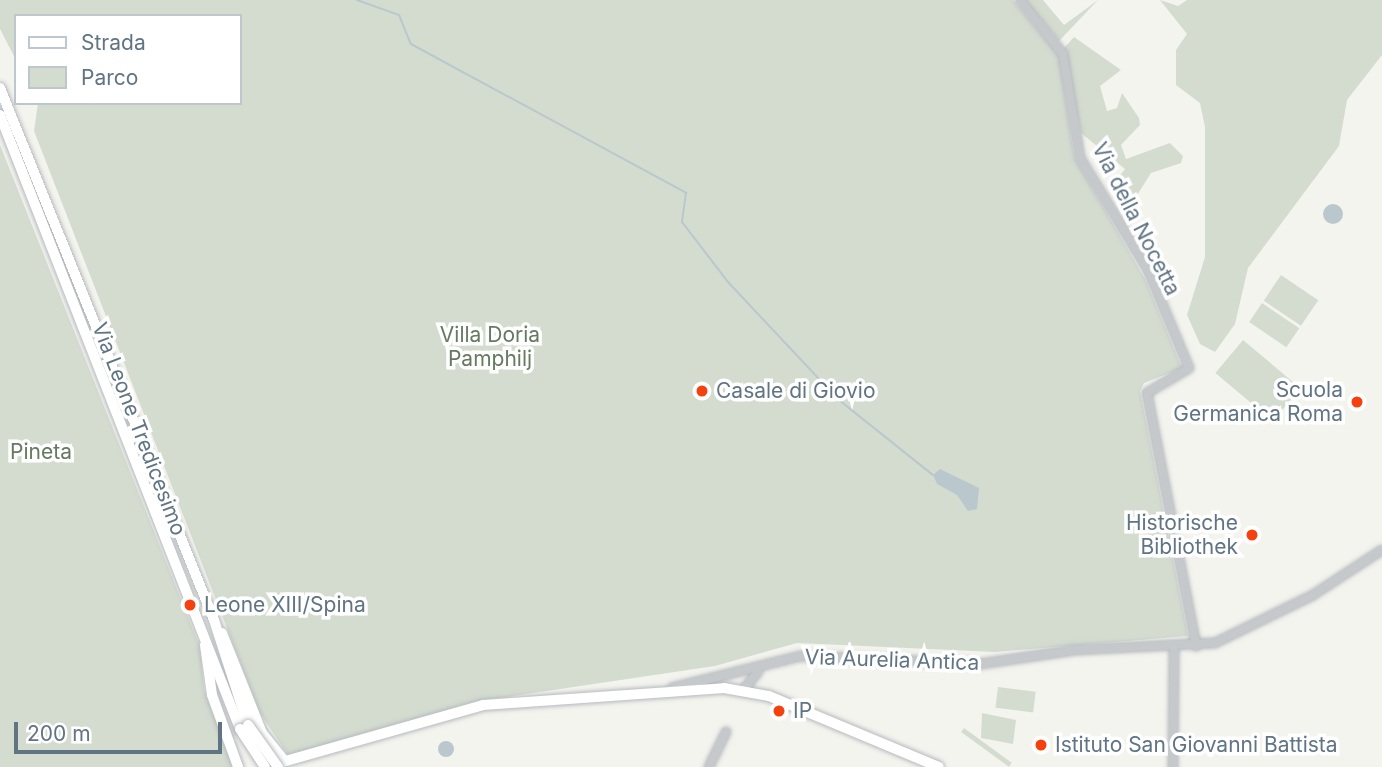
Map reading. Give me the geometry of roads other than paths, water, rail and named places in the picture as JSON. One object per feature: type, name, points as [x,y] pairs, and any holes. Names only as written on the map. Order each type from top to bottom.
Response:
[{"type":"main road","name":"Via Leone Tredicesimo","points":[[0,88],[214,620],[244,727],[287,763]]},
{"type":"main road","name":"Via Leone Tredicesimo","points":[[0,115],[205,638],[244,727],[265,767]]},
{"type":"main road","points":[[214,620],[262,733],[287,763]]},
{"type":"main road","points":[[205,638],[212,695],[238,767]]},
{"type":"main road","points":[[652,693],[744,689],[939,767]]},
{"type":"main road","name":"Via Aurelia Antica","points":[[265,767],[287,763],[483,705],[652,693]]},
{"type":"street","name":"Via della Nocetta","points":[[1020,0],[1063,54],[1080,158],[1148,270],[1189,368],[1147,393],[1196,646]]},
{"type":"street","name":"Via Aurelia Antica","points":[[652,693],[764,669],[805,655],[980,664],[1075,650],[1196,646],[1257,625],[1382,550]]},
{"type":"street","points":[[1173,767],[1174,646]]},
{"type":"street","points":[[744,689],[748,679],[764,669]]},
{"type":"street","points":[[709,767],[726,732]]},
{"type":"waterway","points":[[357,0],[399,15],[411,44],[686,193],[682,222],[728,282],[839,400],[933,475]]},
{"type":"place","name":"Casale di Giovio","points":[[702,391]]},
{"type":"place","name":"Scuola Germanica Roma","points":[[1357,402]]},
{"type":"place","name":"Historische Bibliothek","points":[[1252,535]]},
{"type":"place","name":"Leone XIII/Spina","points":[[190,605]]},
{"type":"place","name":"IP","points":[[779,711]]},
{"type":"place","name":"Istituto San Giovanni Battista","points":[[1041,745]]},
{"type":"park label","name":"Villa Doria Pamphilj","points":[[490,347]]},
{"type":"park label","name":"Pineta","points":[[41,452]]}]
